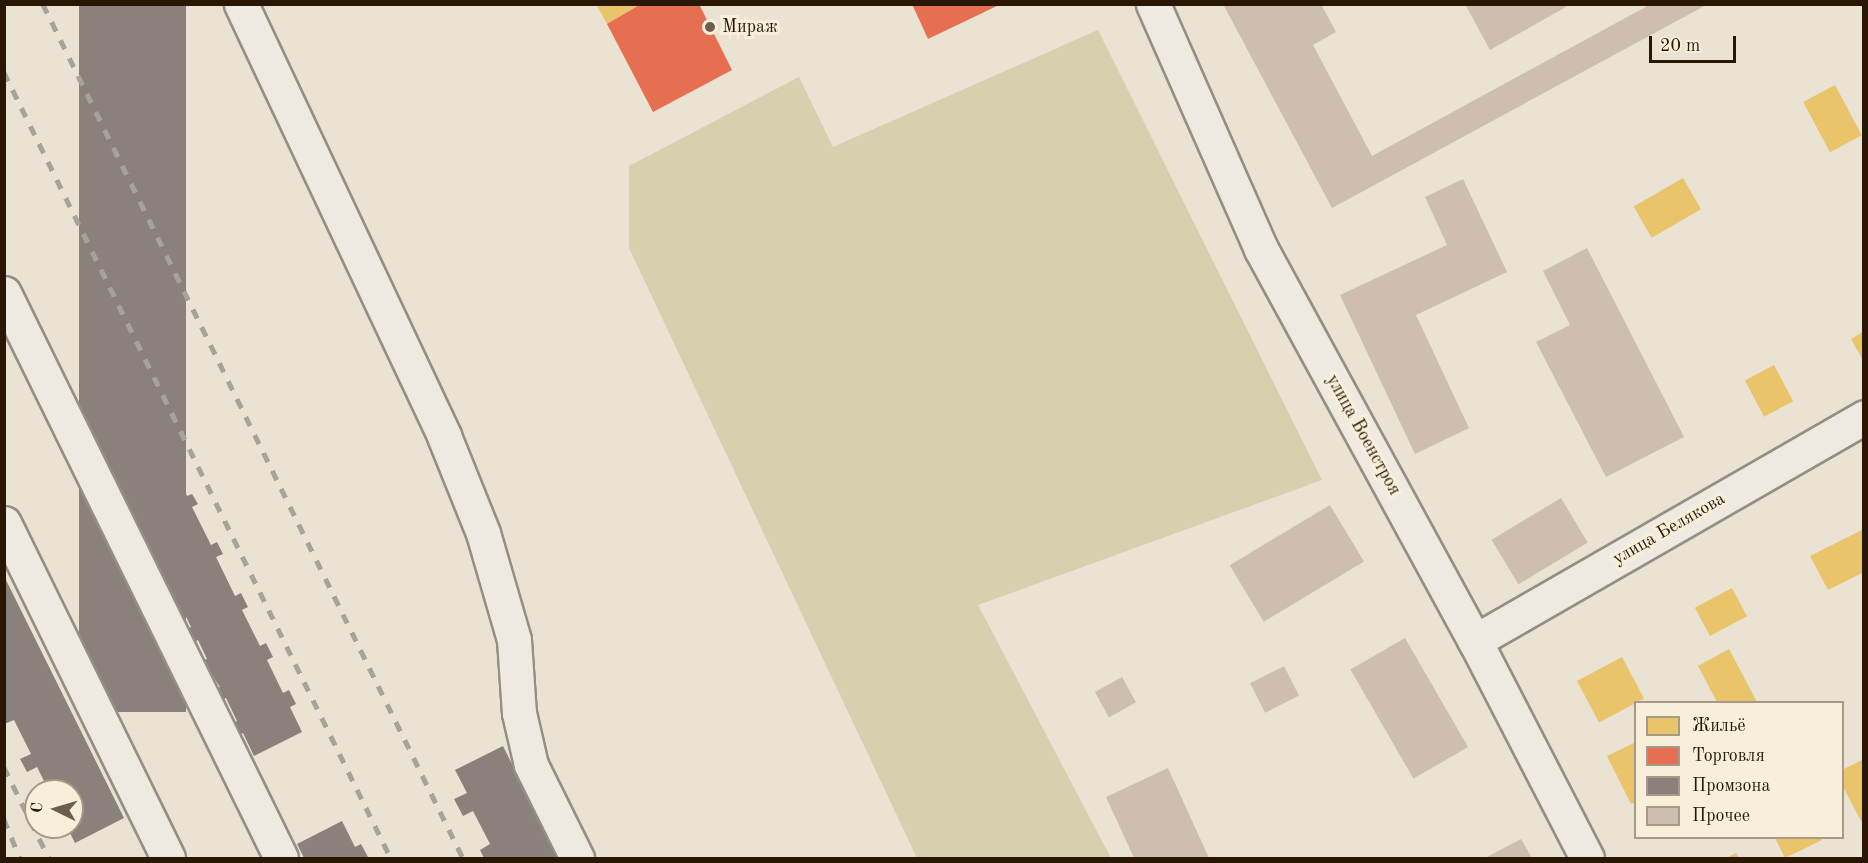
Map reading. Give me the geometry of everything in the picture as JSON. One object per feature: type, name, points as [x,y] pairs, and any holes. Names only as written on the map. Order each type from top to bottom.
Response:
[{"type":"street","points":[[241,4],[444,436],[483,532],[513,640],[519,713],[531,765],[577,858]]},
{"type":"street","name":"улица Военстроя","points":[[1153,4],[1261,249],[1475,641],[1587,858]]},
{"type":"street","points":[[4,293],[281,858]]},
{"type":"street","name":"улица Белякова","points":[[1475,641],[1863,417]]},
{"type":"street","points":[[4,523],[168,858]]},
{"type":"shaded area","points":[[1098,30],[1322,480],[978,605],[1111,858],[917,858],[629,248],[629,166],[799,77],[833,147]]},
{"type":"building: Жильё","points":[[596,4],[641,4],[607,24]]},
{"type":"building: Жильё","points":[[1835,85],[1862,135],[1830,152],[1803,102]]},
{"type":"building: Жильё","points":[[1683,178],[1701,209],[1652,238],[1634,206]]},
{"type":"building: Жильё","points":[[1864,331],[1864,362],[1851,339]]},
{"type":"building: Жильё","points":[[1774,365],[1793,401],[1764,417],[1745,380]]},
{"type":"building: Жильё","points":[[1864,529],[1864,572],[1828,590],[1810,556]]},
{"type":"building: Жильё","points":[[1732,588],[1747,616],[1710,636],[1695,608]]},
{"type":"building: Жильё","points":[[1729,649],[1756,701],[1716,701],[1698,666]]},
{"type":"building: Жильё","points":[[1622,657],[1644,698],[1634,701],[1634,704],[1599,722],[1577,681]]},
{"type":"building: Жильё","points":[[1634,743],[1634,803],[1631,804],[1607,756]]},
{"type":"building: Жильё","points":[[1864,759],[1864,819],[1861,821],[1844,789],[1844,769]]},
{"type":"building: Жильё","points":[[1776,839],[1822,840],[1785,858]]},
{"type":"building: Жильё","points":[[1736,853],[1739,858],[1726,858]]},
{"type":"building: Торговля","points":[[641,4],[699,4],[732,70],[653,112],[607,24]]},
{"type":"building: Торговля","points":[[912,4],[1001,4],[928,39]]},
{"type":"building: Промзона","points":[[79,4],[186,4],[186,712],[79,712]]},
{"type":"building: Промзона","points":[[149,418],[162,446],[168,443],[173,454],[168,457],[187,496],[192,494],[198,504],[192,507],[211,545],[217,542],[223,554],[216,557],[235,596],[241,593],[248,607],[242,610],[260,646],[266,643],[273,657],[267,660],[283,693],[289,690],[296,704],[290,707],[302,732],[254,756],[243,733],[231,739],[225,726],[237,721],[226,698],[220,701],[215,689],[220,687],[202,660],[207,659],[198,640],[193,643],[187,630],[191,627],[182,608],[171,614],[164,601],[176,596],[166,576],[161,579],[154,565],[159,562],[150,544],[144,547],[139,534],[145,531],[135,511],[129,514],[124,502],[129,500],[120,481],[110,486],[104,472],[113,468],[101,441]]},
{"type":"building: Промзона","points":[[4,576],[124,818],[84,838],[84,779],[43,779],[37,767],[27,772],[20,759],[31,754],[14,720],[4,724]]},
{"type":"building: Промзона","points":[[503,746],[559,858],[484,858],[480,850],[490,844],[473,811],[463,816],[454,799],[467,793],[455,770]]},
{"type":"building: Промзона","points":[[342,821],[355,847],[361,844],[368,857],[304,858],[297,844]]},
{"type":"building: Прочее","points":[[1223,4],[1321,4],[1336,32],[1313,45],[1372,156],[1651,4],[1708,4],[1332,208]]},
{"type":"building: Прочее","points":[[1465,4],[1571,4],[1490,50]]},
{"type":"building: Прочее","points":[[1463,179],[1507,272],[1416,315],[1469,428],[1415,454],[1340,295],[1447,245],[1425,197]]},
{"type":"building: Прочее","points":[[1587,248],[1684,437],[1606,477],[1536,342],[1570,325],[1543,271]]},
{"type":"building: Прочее","points":[[1561,498],[1588,543],[1518,584],[1492,540]]},
{"type":"building: Прочее","points":[[1330,505],[1364,562],[1264,622],[1230,565]]},
{"type":"building: Прочее","points":[[1405,638],[1468,747],[1413,779],[1350,670]]},
{"type":"building: Прочее","points":[[1284,666],[1299,695],[1265,713],[1250,683]]},
{"type":"building: Прочее","points":[[1122,677],[1136,702],[1109,717],[1095,692]]},
{"type":"building: Прочее","points":[[1168,768],[1209,858],[1134,858],[1106,797]]},
{"type":"building: Прочее","points":[[1521,839],[1532,858],[1485,858]]},
{"type":"railway","points":[[43,4],[463,858]]},
{"type":"railway","points":[[4,72],[391,858]]},
{"type":"railway","points":[[4,767],[49,858]]},
{"type":"railway","points":[[4,819],[20,858]]},
{"type":"place","name":"Мираж","points":[[710,27]]}]
